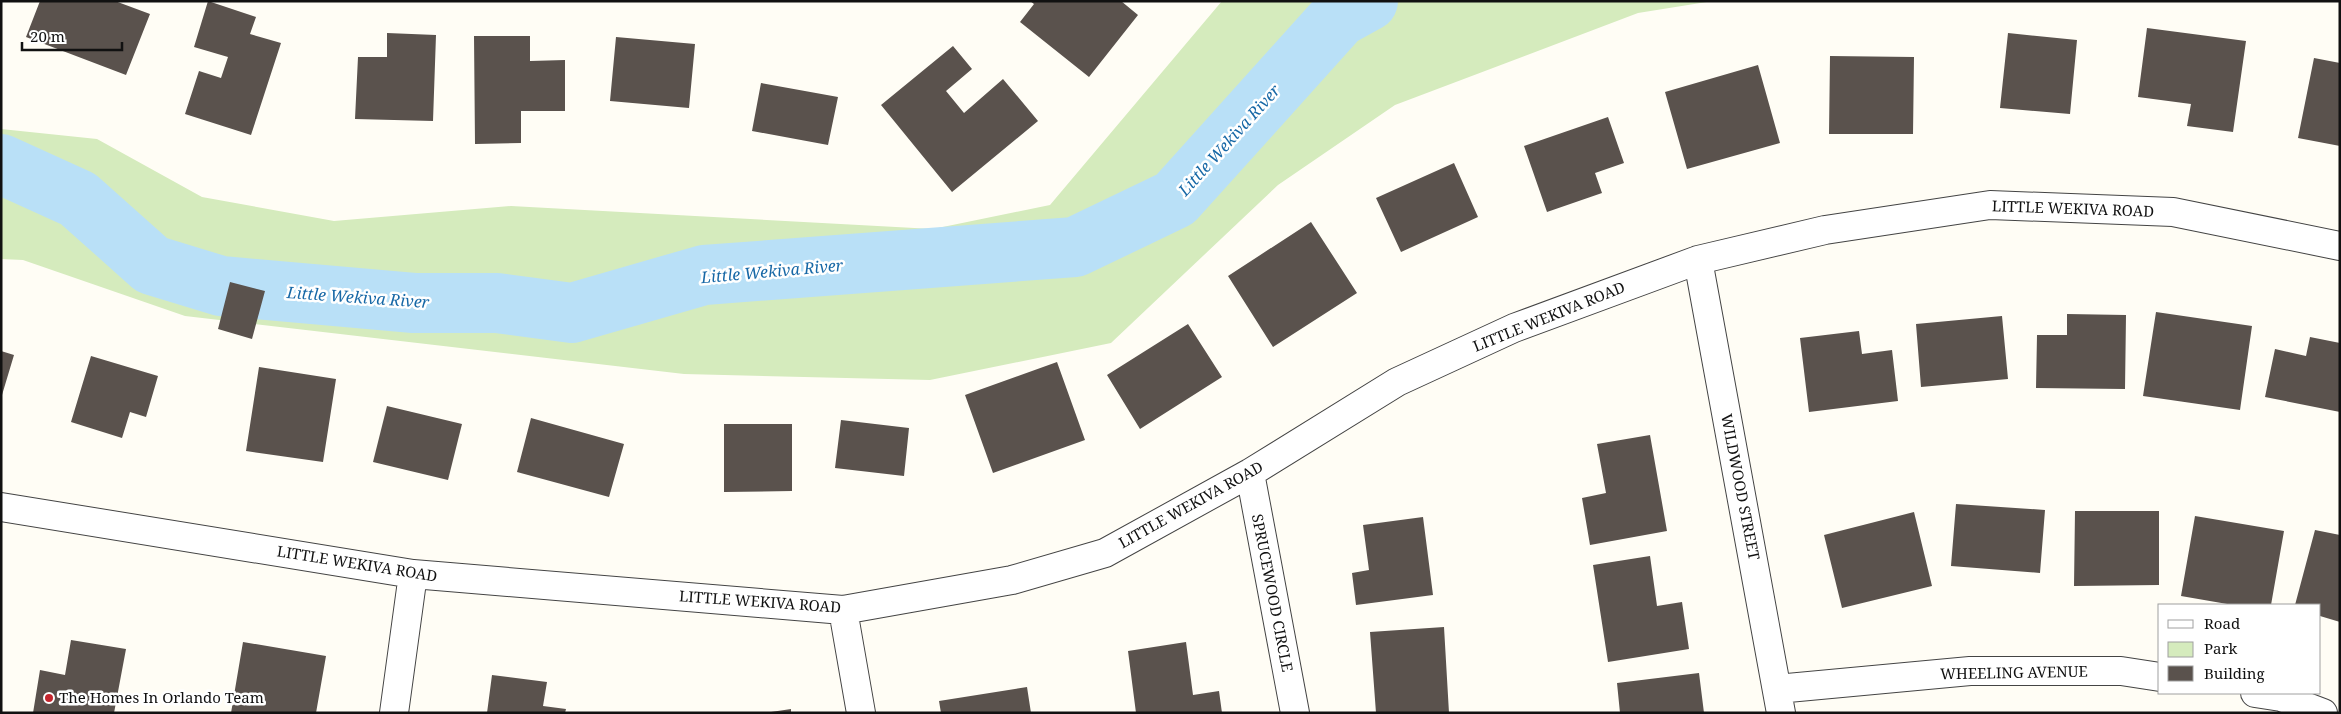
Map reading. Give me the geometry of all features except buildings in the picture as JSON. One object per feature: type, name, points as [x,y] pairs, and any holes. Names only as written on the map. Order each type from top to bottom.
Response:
[{"type":"street","name":"LITTLE WEKIVA ROAD","points":[[1,506],[413,574],[843,610],[1012,580],[1105,553],[1250,473],[1398,382],[1514,328],[1698,260],[1825,230],[1990,205],[2173,212],[2340,246]]},
{"type":"street","name":"WILDWOOD STREET","points":[[1698,260],[1779,701]]},
{"type":"street","name":"SPRUCEWOOD CIRCLE","points":[[1250,473],[1295,713]]},
{"type":"street","points":[[394,713],[413,574]]},
{"type":"street","points":[[843,610],[861,713]]},
{"type":"street","name":"WHEELING AVENUE","points":[[1779,701],[1970,671],[2121,671],[2158,677]]},
{"type":"street","points":[[2261,694],[2281,697],[2323,713]]},
{"type":"green space","points":[[1222,1],[1713,1],[1638,13],[1395,105],[1278,185],[1111,343],[930,380],[684,374],[185,316],[23,260],[1,259],[1,129],[97,139],[202,197],[334,221],[511,206],[933,229],[1050,205]]},
{"type":"waterway","name":"Little Wekiva River","points":[[1,164],[78,199],[152,265],[221,286],[414,303],[497,303],[572,313],[704,275],[1075,247],[1175,199],[1339,17],[1368,1]]},
{"type":"place","name":"The Homes In Orlando Team","points":[[49,698]]}]
